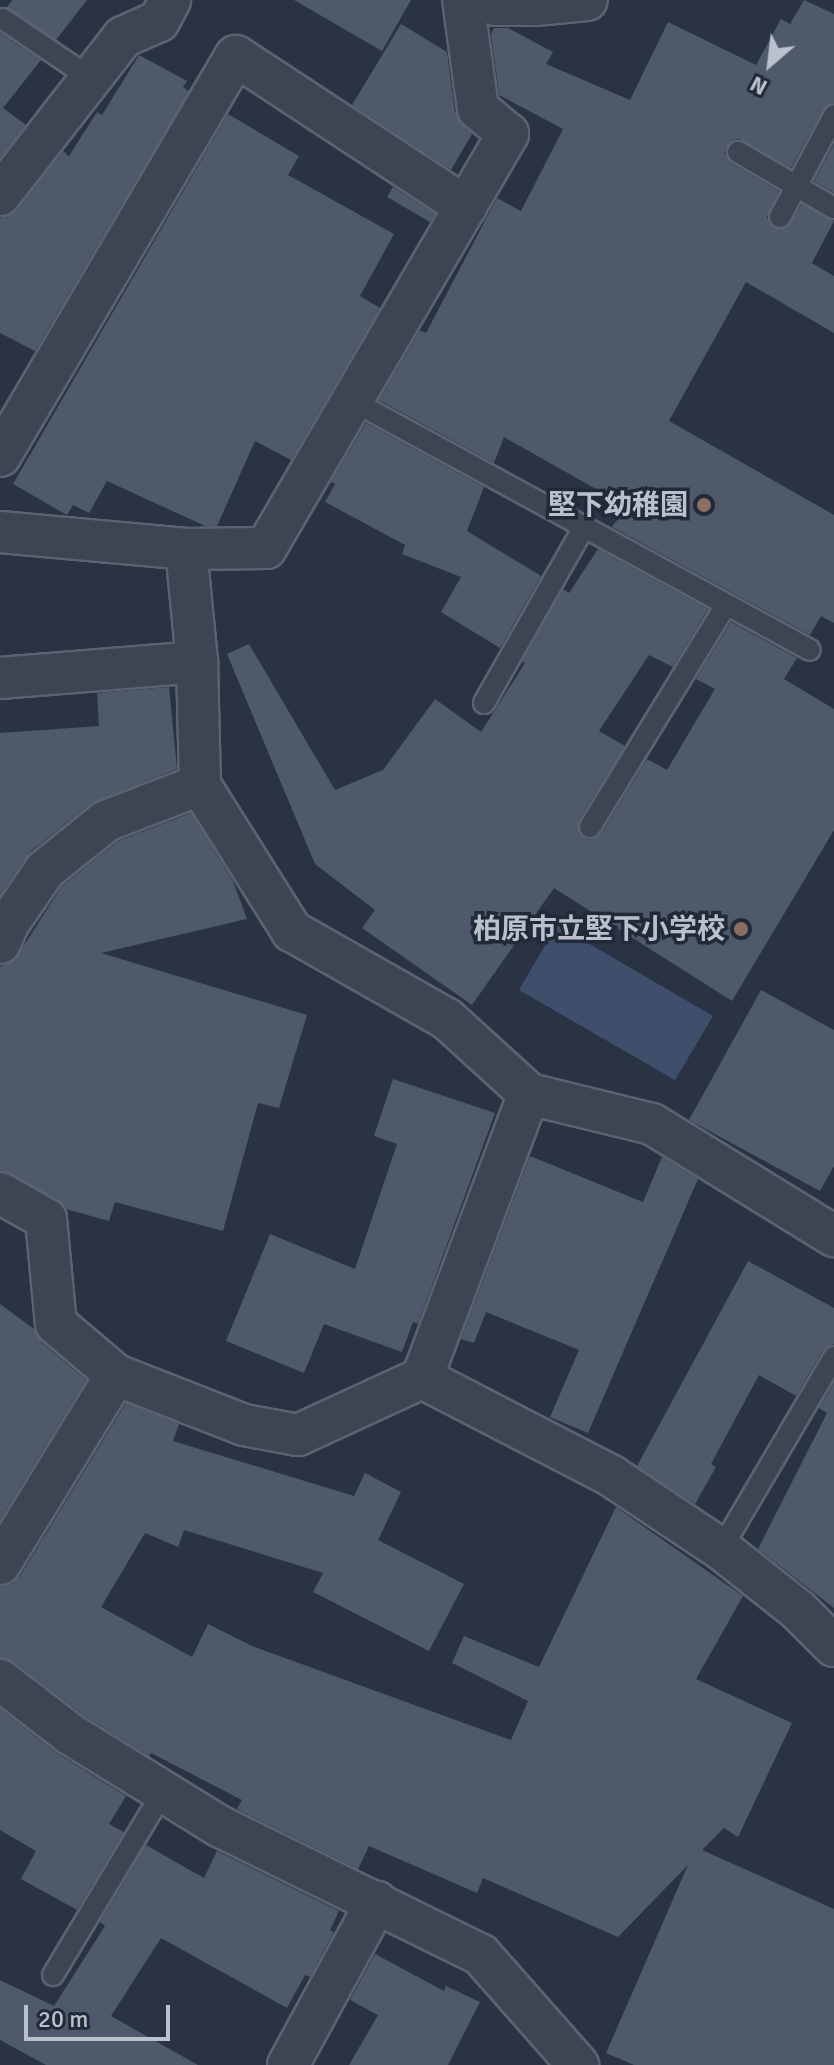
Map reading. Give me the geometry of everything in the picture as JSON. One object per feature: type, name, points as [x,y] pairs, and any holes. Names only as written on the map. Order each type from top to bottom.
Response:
[{"type":"street","points":[[0,195],[123,37],[159,21],[170,0]]},
{"type":"street","points":[[0,532],[186,549],[266,548],[508,134],[478,109],[463,0]]},
{"type":"street","points":[[484,0],[496,5],[587,0]]},
{"type":"street","points":[[0,456],[236,56],[466,207]]},
{"type":"street","points":[[186,549],[197,662],[200,785],[292,931],[447,1019],[529,1094],[652,1124],[834,1236]]},
{"type":"street","points":[[0,678],[197,662]]},
{"type":"street","points":[[0,943],[8,924],[45,870],[106,821],[200,785]]},
{"type":"street","points":[[0,1193],[46,1219],[56,1324],[116,1375],[244,1425],[298,1435],[422,1378],[529,1094]]},
{"type":"street","points":[[0,1564],[116,1375]]},
{"type":"street","points":[[422,1378],[610,1475],[721,1549],[798,1610],[834,1646]]},
{"type":"street","points":[[0,1680],[70,1734],[219,1826],[481,1955],[578,2065]]},
{"type":"street","points":[[288,2065],[377,1902]]},
{"type":"lane","points":[[3,19],[90,78]]},
{"type":"lane","points":[[780,217],[834,116]]},
{"type":"lane","points":[[738,152],[834,208]]},
{"type":"lane","points":[[353,401],[810,650]]},
{"type":"lane","points":[[484,703],[584,527]]},
{"type":"lane","points":[[590,827],[726,605]]},
{"type":"lane","points":[[721,1549],[834,1357]]},
{"type":"lane","points":[[53,1975],[163,1792]]},
{"type":"water","points":[[557,925],[713,1016],[675,1080],[519,990]]},
{"type":"building","points":[[12,0],[87,0],[56,40],[7,7]]},
{"type":"building","points":[[294,0],[411,0],[382,51]]},
{"type":"building","points":[[804,0],[834,14],[834,103],[823,110],[791,168],[739,139],[731,141],[725,153],[731,163],[779,191],[767,217],[773,228],[787,228],[802,204],[834,221],[812,263],[834,276],[834,333],[746,282],[669,421],[834,515],[834,623],[821,616],[810,635],[612,527],[626,506],[504,437],[494,463],[379,400],[420,330],[426,333],[497,198],[521,211],[563,129],[499,95],[491,34],[494,28],[508,28],[553,52],[546,64],[630,100],[668,22],[756,65],[781,19],[790,24]]},
{"type":"building","points":[[401,24],[447,52],[455,112],[472,134],[451,170],[352,105]]},
{"type":"building","points":[[0,33],[41,60],[3,108],[26,125],[0,158]]},
{"type":"building","points":[[139,55],[187,81],[183,87],[189,91],[35,351],[0,333],[0,218],[18,209],[63,151],[69,156],[97,112],[102,115]]},
{"type":"building","points":[[228,114],[299,156],[288,175],[394,234],[360,296],[380,308],[291,460],[255,441],[217,526],[205,526],[107,481],[89,513],[73,505],[67,515],[13,484]]},
{"type":"building","points":[[834,144],[834,193],[814,181]]},
{"type":"building","points":[[393,187],[435,214],[430,222],[387,197]]},
{"type":"building","points":[[366,423],[484,487],[467,531],[541,576],[500,648],[441,612],[461,577],[402,554],[405,545],[325,502],[335,484],[331,482]]},
{"type":"building","points":[[598,549],[708,609],[673,667],[649,655],[599,731],[625,746],[579,820],[579,834],[589,840],[601,834],[647,759],[667,770],[715,689],[696,679],[731,622],[797,658],[784,679],[834,709],[834,830],[732,1001],[554,888],[472,1005],[362,928],[375,910],[315,864],[227,654],[249,644],[335,790],[383,770],[435,699],[481,732],[525,663],[522,662],[563,589],[569,593]]},
{"type":"building","points":[[169,687],[177,769],[92,803],[30,852],[0,895],[0,733],[99,726],[97,693]]},
{"type":"building","points":[[191,813],[233,881],[247,919],[101,953],[307,1015],[279,1108],[258,1103],[223,1231],[115,1202],[109,1221],[66,1209],[57,1199],[0,1170],[0,966],[14,961],[62,886],[118,841]]},
{"type":"building","points":[[761,990],[834,1030],[834,1166],[820,1191],[689,1120]]},
{"type":"building","points":[[393,1079],[495,1113],[418,1324],[413,1322],[402,1352],[324,1324],[304,1373],[226,1341],[270,1234],[355,1269],[397,1144],[374,1136]]},
{"type":"building","points":[[530,1156],[643,1202],[662,1157],[698,1179],[588,1433],[550,1417],[579,1350],[486,1312],[474,1343],[461,1339]]},
{"type":"building","points":[[748,1261],[834,1308],[834,1344],[823,1350],[796,1396],[759,1375],[711,1464],[716,1467],[695,1504],[637,1466]]},
{"type":"building","points":[[0,1304],[34,1329],[41,1342],[86,1380],[0,1520]]},
{"type":"building","points":[[834,1383],[834,1608],[758,1549],[827,1413],[819,1408]]},
{"type":"building","points":[[126,1403],[179,1424],[173,1441],[354,1496],[365,1473],[401,1492],[378,1540],[464,1584],[429,1651],[313,1592],[323,1573],[184,1530],[178,1547],[145,1533],[101,1607],[192,1657],[208,1624],[252,1646],[511,1740],[528,1701],[452,1663],[464,1636],[539,1667],[616,1507],[743,1596],[696,1679],[792,1723],[738,1837],[724,1828],[702,1850],[834,1909],[834,2065],[634,2065],[606,2053],[688,1865],[618,1937],[483,1878],[477,1893],[369,1846],[358,1869],[237,1809],[242,1800],[151,1753],[149,1756],[83,1715],[14,1662],[0,1658],[0,1587],[12,1584],[20,1576]]},
{"type":"building","points":[[0,1709],[58,1754],[126,1796],[109,1824],[124,1832],[77,1910],[21,1879],[36,1851],[0,1830]]},
{"type":"building","points":[[146,1845],[204,1878],[217,1851],[339,1911],[330,1930],[334,1932],[310,1977],[305,1975],[287,2008],[161,1938],[111,2016],[198,2065],[46,2065],[0,2040],[0,1980],[54,2006],[105,1926],[100,1922]]},
{"type":"building","points":[[375,1954],[444,1991],[446,1986],[480,2002],[448,2065],[349,2065],[378,2015],[350,2000]]},
{"type":"place","name":"堅下幼稚園","points":[[704,505]]},
{"type":"place","name":"柏原市立堅下小学校","points":[[741,929]]}]
